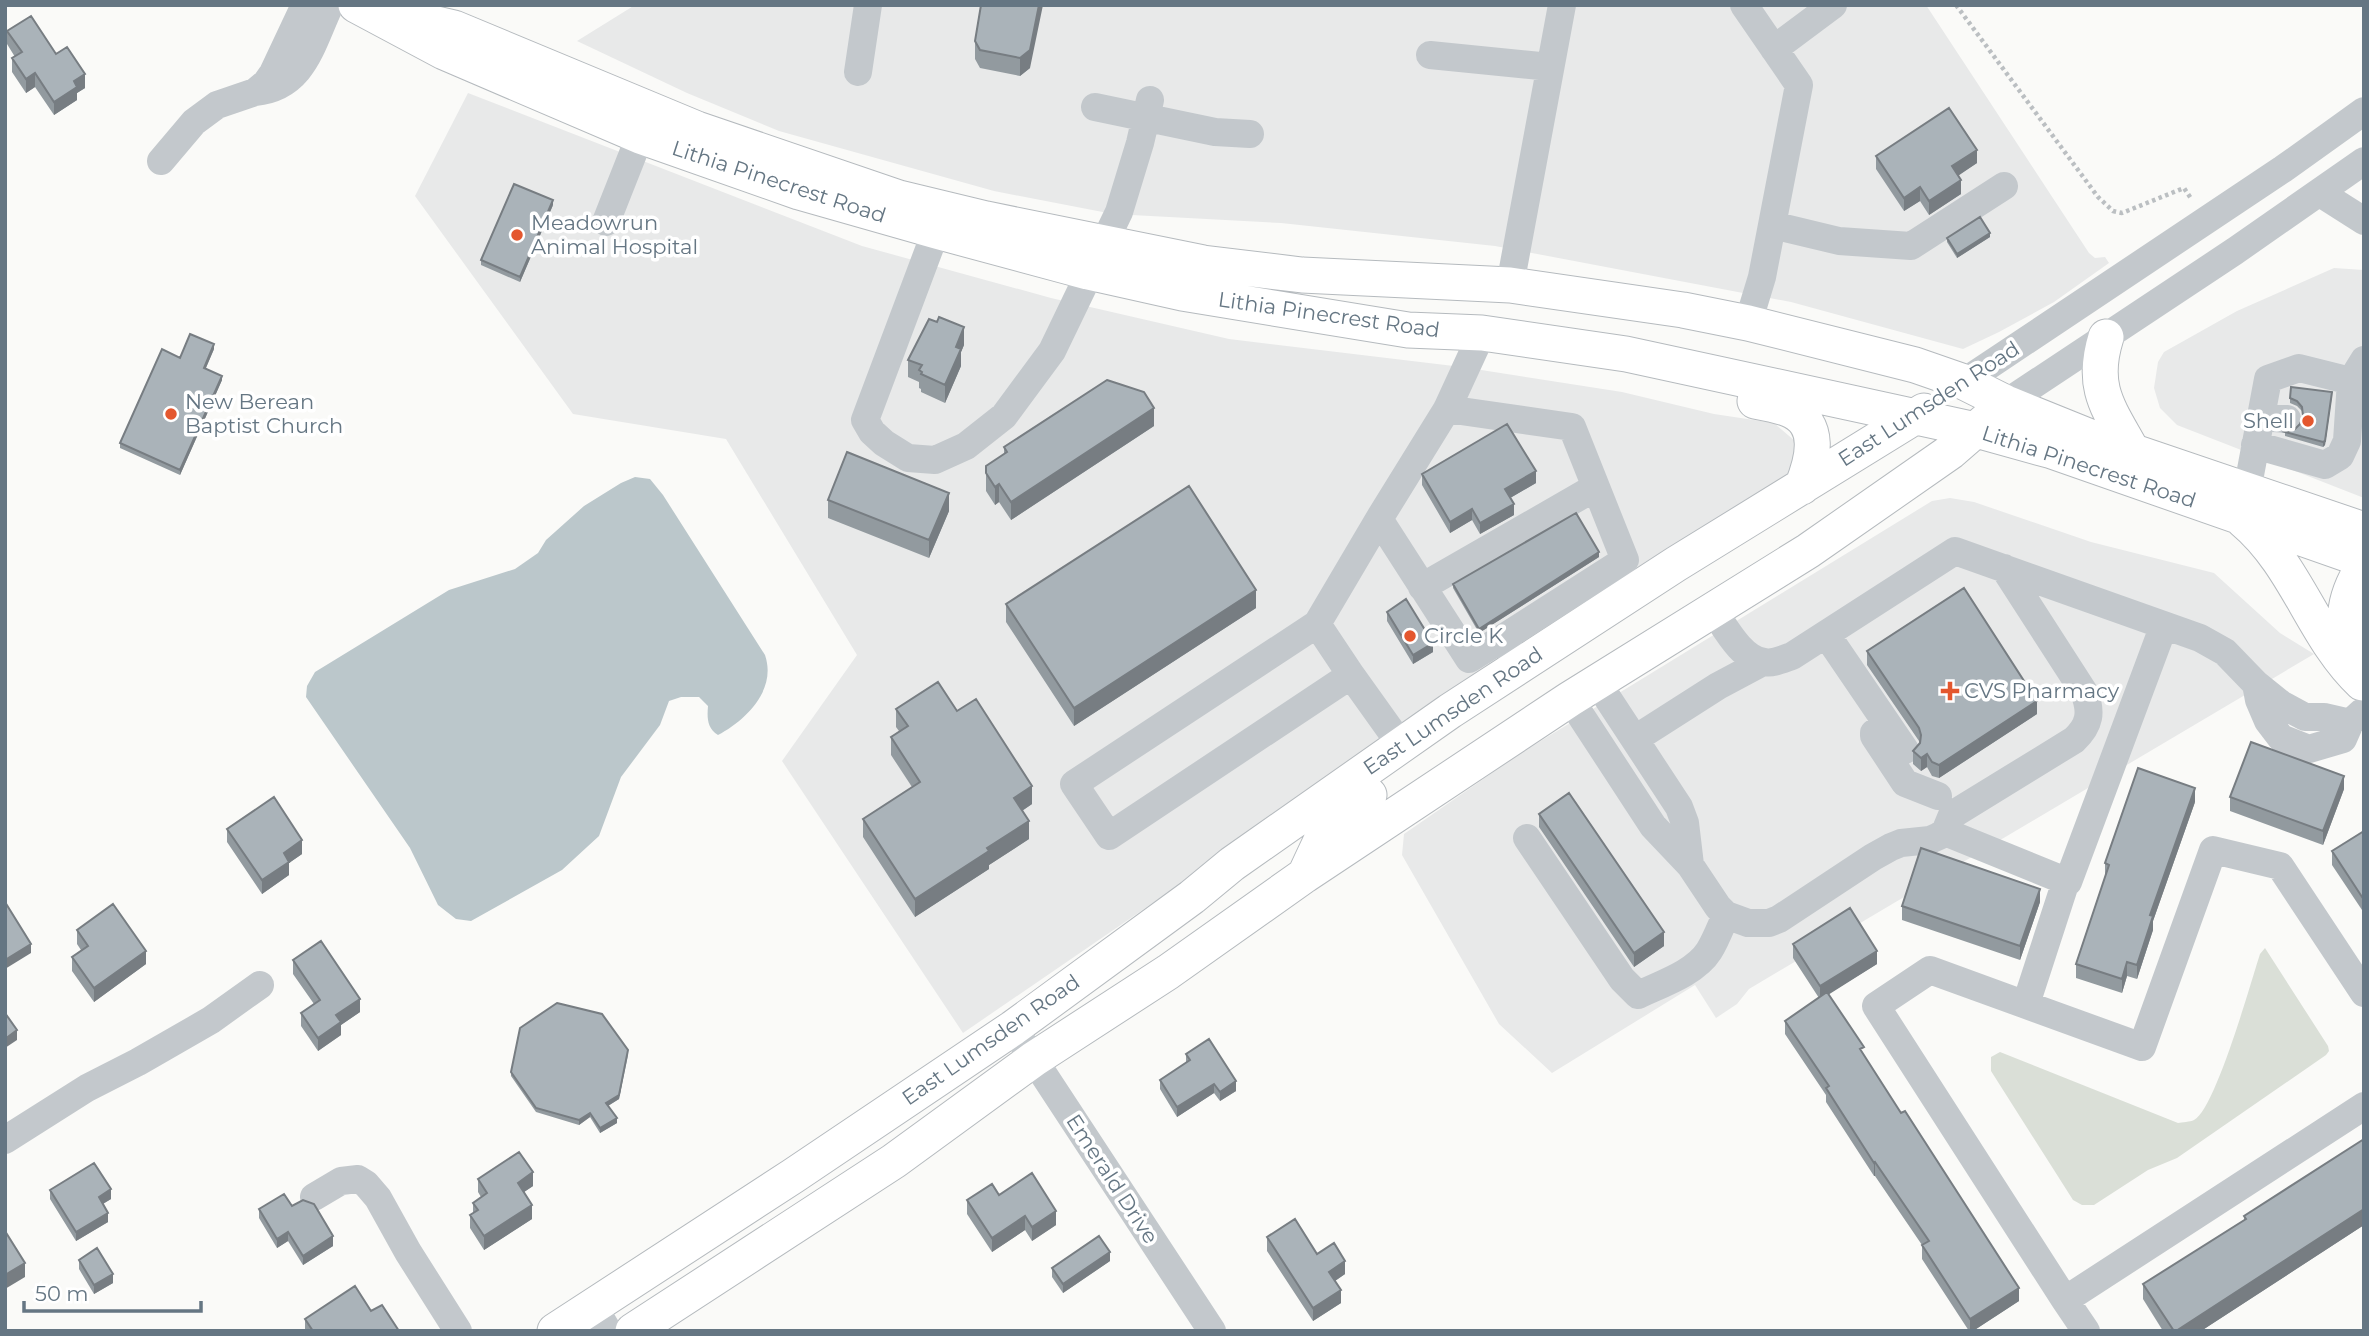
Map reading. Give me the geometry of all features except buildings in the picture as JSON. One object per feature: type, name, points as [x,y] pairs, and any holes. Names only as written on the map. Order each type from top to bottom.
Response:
[{"type":"main road","name":"Lithia Pinecrest Road","points":[[358,5],[454,28],[696,129],[899,198],[986,219],[1096,258],[1182,293],[1408,330],[1482,333],[1626,354],[1976,430],[2243,503],[2364,530]]},
{"type":"main road","name":"Lithia Pinecrest Road","points":[[358,5],[444,52],[640,136],[799,192],[936,231],[1096,258],[1203,263],[1302,275],[1510,285],[1683,310],[1748,323],[1915,365],[1964,382],[2006,403],[2132,451],[2364,563]]},
{"type":"main road","points":[[640,136],[654,124],[665,122],[696,129]]},
{"type":"main road","points":[[2106,337],[2102,350],[2101,393],[2132,451]]},
{"type":"main road","points":[[1626,354],[1630,370],[1640,379],[1749,399],[1790,410],[1804,419],[1811,431],[1813,445],[1810,467],[1802,487]]},
{"type":"main road","name":"East Lumsden Road","points":[[555,1331],[600,1319],[793,1176],[1013,1028],[1192,897],[1232,864],[1474,695],[1510,652],[1802,487],[1913,418],[1964,382]]},
{"type":"main road","name":"East Lumsden Road","points":[[633,1331],[894,1161],[1034,1059],[1168,972],[1305,875],[1583,691],[1808,551],[1916,476],[2006,403]]},
{"type":"main road","points":[[1916,476],[1995,455],[2052,451]]},
{"type":"main road","points":[[2243,503],[2253,529],[2291,576],[2347,669],[2360,700]]},
{"type":"main road","points":[[2360,700],[2344,622],[2346,600],[2364,563]]},
{"type":"main road","points":[[1305,875],[1327,828],[1340,815],[1480,714],[1481,707],[1474,695]]},
{"type":"street","points":[[254,92],[266,83],[273,73],[305,5]]},
{"type":"street","points":[[160,162],[194,122],[217,105],[254,92],[271,91],[285,84],[297,73],[330,5]]},
{"type":"street","points":[[858,72],[868,5]]},
{"type":"street","points":[[1510,285],[1562,5]]},
{"type":"street","points":[[1744,5],[1799,85],[1762,277],[1748,323]]},
{"type":"street","points":[[1774,49],[1833,5]]},
{"type":"street","points":[[1430,55],[1550,67]]},
{"type":"street","points":[[1095,107],[1148,108],[1215,132],[1250,134]]},
{"type":"street","points":[[936,231],[866,420],[872,432],[884,443],[908,458],[935,460],[966,446],[1004,416],[1052,351],[1122,205],[1148,108]]},
{"type":"street","name":"East Lumsden Road","points":[[1964,382],[2283,169],[2364,111]]},
{"type":"street","points":[[606,222],[640,136]]},
{"type":"street","name":"East Lumsden Road","points":[[2006,403],[2364,161]]},
{"type":"street","points":[[1772,225],[1839,241],[1911,246],[2004,186]]},
{"type":"street","points":[[2320,193],[2364,222]]},
{"type":"street","points":[[1351,675],[1109,836],[1074,784],[1317,624],[1447,410],[1482,333]]},
{"type":"street","points":[[2243,503],[2268,379],[2299,368],[2357,371],[2338,423],[2347,441],[2340,456],[2325,465],[2255,445]]},
{"type":"street","points":[[1379,519],[1469,659],[1510,652],[1625,560],[1572,427],[1447,410]]},
{"type":"street","points":[[2260,417],[2287,419]]},
{"type":"street","points":[[1422,587],[1596,487]]},
{"type":"street","points":[[1635,739],[1718,686],[1763,662],[1776,662],[1792,656],[1955,551],[2213,644],[2231,657],[2256,684],[2281,704],[2305,716],[2324,717],[2360,700]]},
{"type":"street","points":[[1583,691],[1653,826],[1690,865],[1711,898],[1726,915],[1748,923],[1769,923],[1881,852],[1901,843],[1930,840],[1945,814],[2074,740],[2087,724],[2089,714],[2084,692],[2004,568]]},
{"type":"street","points":[[1713,610],[1744,651],[1763,662]]},
{"type":"street","points":[[1317,624],[1401,745]]},
{"type":"street","points":[[2026,1004],[2066,881],[2068,882],[2164,625]]},
{"type":"street","points":[[1826,634],[1913,761],[1945,814]]},
{"type":"street","points":[[1583,691],[1635,739],[1679,807],[1685,823],[1690,865]]},
{"type":"street","points":[[1875,705],[1874,737],[1905,783],[1945,814],[2066,881]]},
{"type":"street","points":[[1527,838],[1622,979],[1638,995],[1686,971],[1702,959],[1710,950],[1726,915]]},
{"type":"street","points":[[2086,1331],[1877,1006],[1930,970],[2143,1047],[2213,850],[2280,866],[2364,993]]},
{"type":"street","points":[[5,1140],[87,1088],[200,1026],[260,985]]},
{"type":"street","name":"Emerald Drive","points":[[1013,1028],[1212,1331]]},
{"type":"street","points":[[2065,1300],[2364,1105]]},
{"type":"street","points":[[314,1197],[341,1181],[358,1179],[366,1184],[384,1206],[408,1252],[458,1331]]},
{"type":"path","points":[[1956,5],[2098,197],[2113,211],[2122,213],[2184,188],[2194,203]]},
{"type":"shaded area","points":[[635,5],[1926,5],[2089,253],[2095,258],[2105,257],[2109,263],[2054,302],[1963,349],[1791,302],[1495,246],[1281,223],[1113,214],[994,191],[779,131],[687,93],[577,41]]},
{"type":"shaded area","points":[[468,93],[862,246],[1051,298],[1229,339],[1462,367],[1622,392],[1714,414],[1774,423],[1795,441],[1799,451],[1791,477],[1214,861],[963,1033],[782,761],[857,655],[726,439],[573,414],[415,196]]},
{"type":"shaded area","points":[[2334,268],[2364,270],[2364,498],[2177,425],[2160,408],[2154,388],[2158,362],[2164,352],[2237,311]]},
{"type":"shaded area","points":[[635,477],[650,479],[663,495],[765,655],[768,668],[763,692],[739,721],[718,735],[708,722],[708,706],[699,697],[681,697],[669,701],[660,725],[621,777],[599,836],[562,870],[471,921],[456,919],[438,905],[410,848],[306,697],[307,686],[315,672],[449,590],[515,569],[538,553],[546,540],[584,506]]},
{"type":"shaded area","points":[[1950,498],[1974,502],[2091,542],[2214,573],[2280,633],[2314,654],[1749,989],[1737,1004],[1716,1018],[1695,985],[1552,1073],[1499,1024],[1402,855],[1404,834],[1518,755],[1932,501]]},
{"type":"shaded area","points":[[2265,948],[2328,1046],[2326,1055],[2177,1158],[2148,1170],[2094,1205],[2082,1205],[2073,1200],[1991,1071],[1991,1057],[2000,1052],[2178,1123],[2194,1120],[2212,1094],[2222,1070],[2260,954]]},
{"type":"place","name":"Meadowrun Animal Hospital","points":[[517,235]]},
{"type":"place","name":"New Berean Baptist Church","points":[[171,414]]},
{"type":"place","name":"Shell","points":[[2308,421]]},
{"type":"place","name":"Circle K","points":[[1410,636]]},
{"type":"place","name":"CVS Pharmacy","points":[[1950,691]]}]
